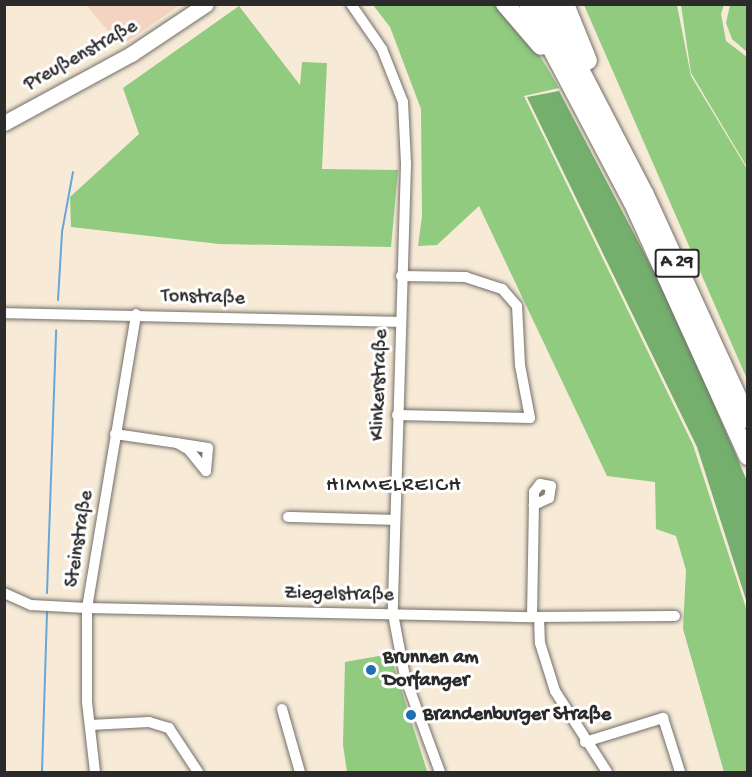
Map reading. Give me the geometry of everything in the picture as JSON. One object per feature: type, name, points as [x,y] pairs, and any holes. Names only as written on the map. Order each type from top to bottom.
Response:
[{"type":"highway","points":[[505,4],[579,98]]},
{"type":"highway","name":"A 29","points":[[528,4],[579,98],[668,273],[747,456]]},
{"type":"highway","name":"A 29","points":[[546,4],[601,109],[691,292],[747,420]]},
{"type":"highway","points":[[565,4],[597,83],[601,109]]},
{"type":"main road","name":"Preußenstraße","points":[[4,123],[131,54],[206,4]]},
{"type":"street","name":"Klinkerstraße","points":[[351,4],[382,49],[403,102],[406,164],[399,322],[393,614],[405,677],[440,772]]},
{"type":"street","points":[[397,415],[530,418],[520,365],[518,306],[484,280],[401,276]]},
{"type":"street","name":"Tonstraße","points":[[4,313],[136,314],[399,322]]},
{"type":"street","name":"Steinstraße","points":[[94,772],[90,725],[87,608],[136,314]]},
{"type":"street","points":[[115,434],[177,443]]},
{"type":"street","points":[[534,505],[535,617],[540,643],[555,691],[585,742],[607,772]]},
{"type":"street","points":[[288,517],[394,520]]},
{"type":"street","name":"Ziegelstraße","points":[[4,592],[31,605],[87,608],[535,617],[675,616]]},
{"type":"street","points":[[282,709],[300,772]]},
{"type":"street","points":[[585,742],[663,718],[680,772]]},
{"type":"street","points":[[90,725],[149,722],[169,728],[198,772]]},
{"type":"shaded area","points":[[86,5],[180,5],[121,46]]},
{"type":"green space","points":[[373,5],[500,5],[531,41],[559,88],[524,96],[693,445],[747,611],[747,772],[724,772],[683,629],[686,570],[676,536],[656,529],[655,482],[607,476],[479,206],[437,245],[418,246],[422,216],[421,109],[390,27]]},
{"type":"green space","points":[[584,5],[677,5],[691,76],[747,169],[747,379]]},
{"type":"green space","points":[[681,5],[724,5],[721,14],[726,41],[747,57],[747,167],[691,73]]},
{"type":"green space","points":[[730,5],[747,5],[747,52],[732,39],[726,23]]},
{"type":"green space","points":[[239,6],[300,85],[302,62],[327,63],[322,169],[398,170],[391,247],[219,244],[71,227],[70,197],[139,134],[123,88]]},
{"type":"green space","points":[[559,91],[672,306],[747,481],[747,603],[697,447],[527,97]]},
{"type":"green space","points":[[390,654],[427,771],[347,772],[343,745],[345,662]]},
{"type":"waterway","points":[[58,300],[62,232],[73,172]]},
{"type":"waterway","points":[[47,593],[56,330]]},
{"type":"waterway","points":[[42,772],[47,612]]},
{"type":"place","name":"Brunnen am Dorfanger","points":[[371,670]]},
{"type":"place","name":"Brandenburger Straße","points":[[411,715]]},
{"type":"district","name":"HIMMELREICH","points":[[394,487]]}]
